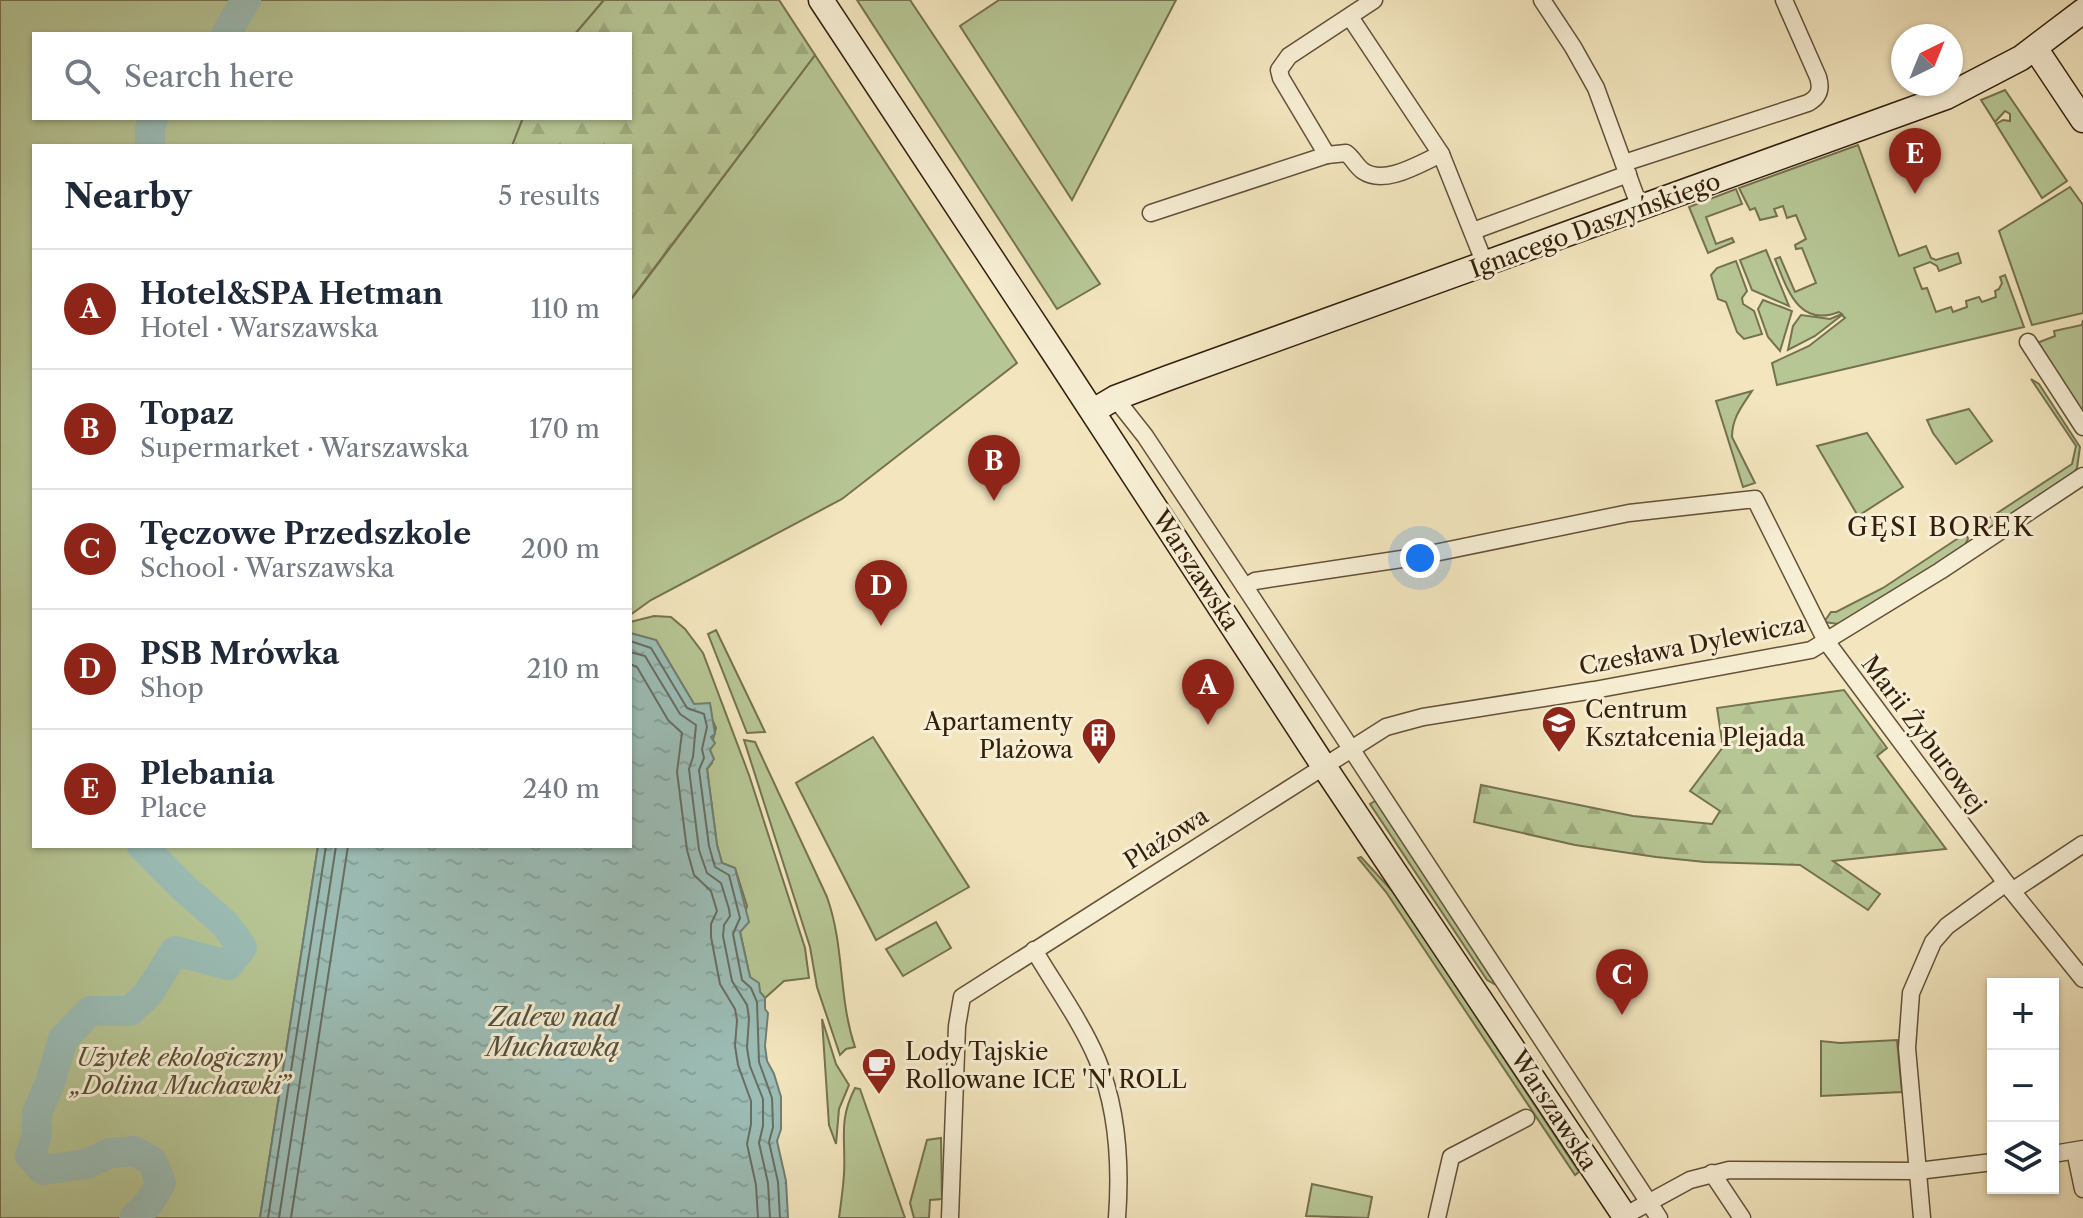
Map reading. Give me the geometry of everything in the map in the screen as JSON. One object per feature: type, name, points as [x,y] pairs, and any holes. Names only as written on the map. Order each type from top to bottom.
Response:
[{"type":"main road","name":"Warszawska","points":[[821,0],[1323,765],[1625,1217]]},
{"type":"main road","name":"Ignacego Daszyńskiego","points":[[1093,411],[1115,398],[1946,97],[2007,66],[2083,11]]},
{"type":"main road","points":[[2035,48],[2083,120]]},
{"type":"street","points":[[1327,155],[1279,70],[1289,56],[1374,0]]},
{"type":"street","points":[[1542,0],[1587,70],[1606,111],[1640,208]]},
{"type":"street","points":[[1473,231],[1626,169],[1814,99],[1821,89],[1818,77],[1784,0]]},
{"type":"street","points":[[1350,17],[1441,154],[1485,264]]},
{"type":"street","points":[[1151,213],[1327,155],[1346,153],[1360,169],[1376,176],[1411,167],[1441,154]]},
{"type":"street","points":[[2028,342],[2083,427]]},
{"type":"street","points":[[1115,398],[1145,436],[1659,1218]]},
{"type":"street","name":"Czesława Dylewicza","points":[[1323,765],[1386,727],[1423,717],[1594,690],[1811,650],[1940,571],[2083,476]]},
{"type":"street","name":"Marii Żyburowej","points":[[1245,587],[1255,581],[1415,557],[1629,513],[1755,499],[1826,641],[2009,887],[2083,979]]},
{"type":"street","name":"Plażowa","points":[[950,1218],[957,1026],[962,997],[1323,765]]},
{"type":"street","points":[[1922,1218],[1907,1048],[1911,993],[1933,942],[1947,926],[2083,844]]},
{"type":"street","points":[[1034,950],[1096,1058],[1116,1121],[1117,1218]]},
{"type":"street","points":[[1437,1218],[1451,1157],[1526,1118]]},
{"type":"street","points":[[2059,1153],[2079,1150],[2083,1189]]},
{"type":"street","points":[[1625,1217],[1690,1180],[1729,1170],[1918,1171],[1987,1163]]},
{"type":"street","points":[[1712,1173],[1742,1218]]},
{"type":"green space","name":"Użytek ekologiczny „Dolina Muchawki”","points":[[0,0],[604,0],[577,32],[32,32],[32,120],[522,120],[513,144],[32,144],[32,848],[318,848],[260,1218],[0,1218]]},
{"type":"green space","points":[[604,0],[779,0],[815,55],[632,297],[632,144],[513,144],[522,120],[632,120],[632,32],[577,32]]},
{"type":"green space","points":[[857,0],[910,0],[1100,284],[1057,309]]},
{"type":"green space","points":[[999,0],[1176,0],[1072,200],[960,26]]},
{"type":"green space","points":[[815,55],[1017,363],[842,499],[651,600],[632,614],[632,298]]},
{"type":"green space","points":[[2005,90],[2067,181],[2042,198],[1996,124],[2003,120],[2010,121],[2010,114],[2005,111],[1995,122],[1981,100]]},
{"type":"green space","points":[[1858,145],[1899,256],[1926,246],[1931,258],[1936,260],[1958,253],[1961,263],[1939,271],[1930,262],[1914,268],[1922,289],[1927,288],[1936,312],[1951,307],[1953,312],[1967,307],[1966,301],[1979,297],[1982,302],[1996,297],[1995,291],[2002,283],[2000,277],[2005,275],[2024,327],[1777,385],[1772,363],[1809,346],[1845,318],[1842,315],[1815,336],[1788,350],[1793,326],[1801,315],[1830,319],[1842,314],[1813,315],[1796,302],[1775,259],[1780,257],[1795,292],[1816,283],[1802,248],[1796,249],[1795,245],[1806,239],[1796,215],[1787,218],[1783,206],[1774,209],[1777,216],[1760,220],[1755,208],[1750,210],[1739,188]]},
{"type":"green space","points":[[2070,187],[2083,205],[2083,313],[2032,325],[1999,231]]},
{"type":"green space","points":[[1736,189],[1742,204],[1706,217],[1716,244],[1732,238],[1734,242],[1708,253],[1689,207]]},
{"type":"green space","points":[[1766,250],[1789,306],[1752,290],[1740,260]]},
{"type":"green space","points":[[1736,261],[1747,291],[1742,298],[1743,304],[1754,311],[1762,334],[1744,339],[1737,332],[1726,302],[1718,299],[1711,275],[1717,268]]},
{"type":"green space","points":[[1763,300],[1792,311],[1780,351],[1768,337],[1758,309]]},
{"type":"green space","points":[[2083,320],[2083,412],[2037,343],[2055,336],[2054,331],[2082,325]]},
{"type":"green space","points":[[2031,379],[2039,384],[2080,447],[2077,468],[1990,528],[1979,525],[2072,464],[2076,446]]},
{"type":"green space","points":[[1752,391],[1738,412],[1732,430],[1732,437],[1755,483],[1743,487],[1716,401]]},
{"type":"green space","points":[[1969,409],[1992,441],[1956,464],[1927,420]]},
{"type":"green space","points":[[1867,433],[1903,487],[1858,516],[1817,446]]},
{"type":"green space","points":[[1966,533],[1968,539],[1965,545],[1852,619],[1838,624],[1824,622],[1831,612],[1883,588]]},
{"type":"green space","points":[[654,616],[671,617],[685,629],[703,653],[749,775],[805,948],[809,978],[784,981],[765,998],[758,983],[750,977],[740,932],[747,906],[735,868],[722,863],[717,845],[707,769],[712,763],[710,750],[716,728],[713,721],[694,704],[656,640],[632,634],[632,622]]},
{"type":"green space","points":[[716,630],[765,732],[747,733],[708,634]]},
{"type":"green space","points":[[1844,690],[1887,748],[1877,756],[1946,849],[1833,861],[1880,894],[1868,910],[1800,865],[1656,857],[1575,845],[1474,822],[1481,785],[1633,816],[1712,824],[1720,811],[1690,791],[1723,747],[1717,708]]},
{"type":"green space","points":[[873,737],[969,887],[876,940],[796,783]]},
{"type":"green space","points":[[744,740],[755,742],[833,916],[846,1010],[855,1047],[846,1049],[840,1055],[817,987],[810,947]]},
{"type":"green space","points":[[1378,799],[1478,951],[1477,956],[1496,985],[1487,980],[1370,804]]},
{"type":"green space","points":[[1361,857],[1396,895],[1579,1172],[1575,1175],[1386,892],[1358,858]]},
{"type":"green space","points":[[936,922],[951,948],[903,976],[886,949]]},
{"type":"green space","points":[[822,1019],[836,1064],[849,1085],[839,1109],[836,1144],[829,1125]]},
{"type":"green space","points":[[1897,1040],[1902,1092],[1821,1096],[1821,1041]]},
{"type":"green space","points":[[855,1088],[860,1089],[905,1218],[839,1218],[846,1110]]},
{"type":"green space","points":[[941,1138],[942,1199],[930,1200],[929,1218],[914,1218],[910,1203],[927,1140]]},
{"type":"green space","points":[[1312,1184],[1372,1197],[1368,1218],[1306,1216]]},
{"type":"water","name":"Zalew nad Muchawką","points":[[632,634],[656,640],[694,704],[710,703],[715,734],[711,737],[715,743],[710,750],[714,759],[707,769],[717,845],[722,863],[735,868],[749,922],[740,932],[750,977],[759,983],[768,1013],[765,1046],[767,1061],[781,1097],[781,1129],[777,1141],[786,1181],[788,1218],[260,1218],[318,848],[632,848]]},
{"type":"waterway","points":[[227,32],[246,0]]},
{"type":"waterway","points":[[150,144],[152,120]]},
{"type":"waterway","points":[[134,1218],[149,1203],[161,1183],[152,1161],[134,1151],[110,1153],[86,1164],[43,1170],[30,1156],[37,1135],[37,1113],[63,1039],[90,1011],[130,1011],[148,994],[175,951],[228,965],[242,947],[225,924],[144,848]]},
{"type":"place","name":"Plebania","points":[[1915,194]]},
{"type":"place","name":"Topaz","points":[[994,501]]},
{"type":"place","name":"PSB Mrówka","points":[[881,626]]},
{"type":"place","name":"Hotel&SPA Hetman","points":[[1208,725]]},
{"type":"place","name":"Centrum Kształcenia Plejada","points":[[1559,754]]},
{"type":"place","name":"Apartamenty Plażowa","points":[[1099,766]]},
{"type":"place","name":"Tęczowe Przedszkole","points":[[1622,1015]]},
{"type":"place","name":"Lody Tajskie Rollowane ICE 'N' ROLL","points":[[879,1096]]},
{"type":"district","name":"GĘSI BOREK","points":[[1941,527]]}]
